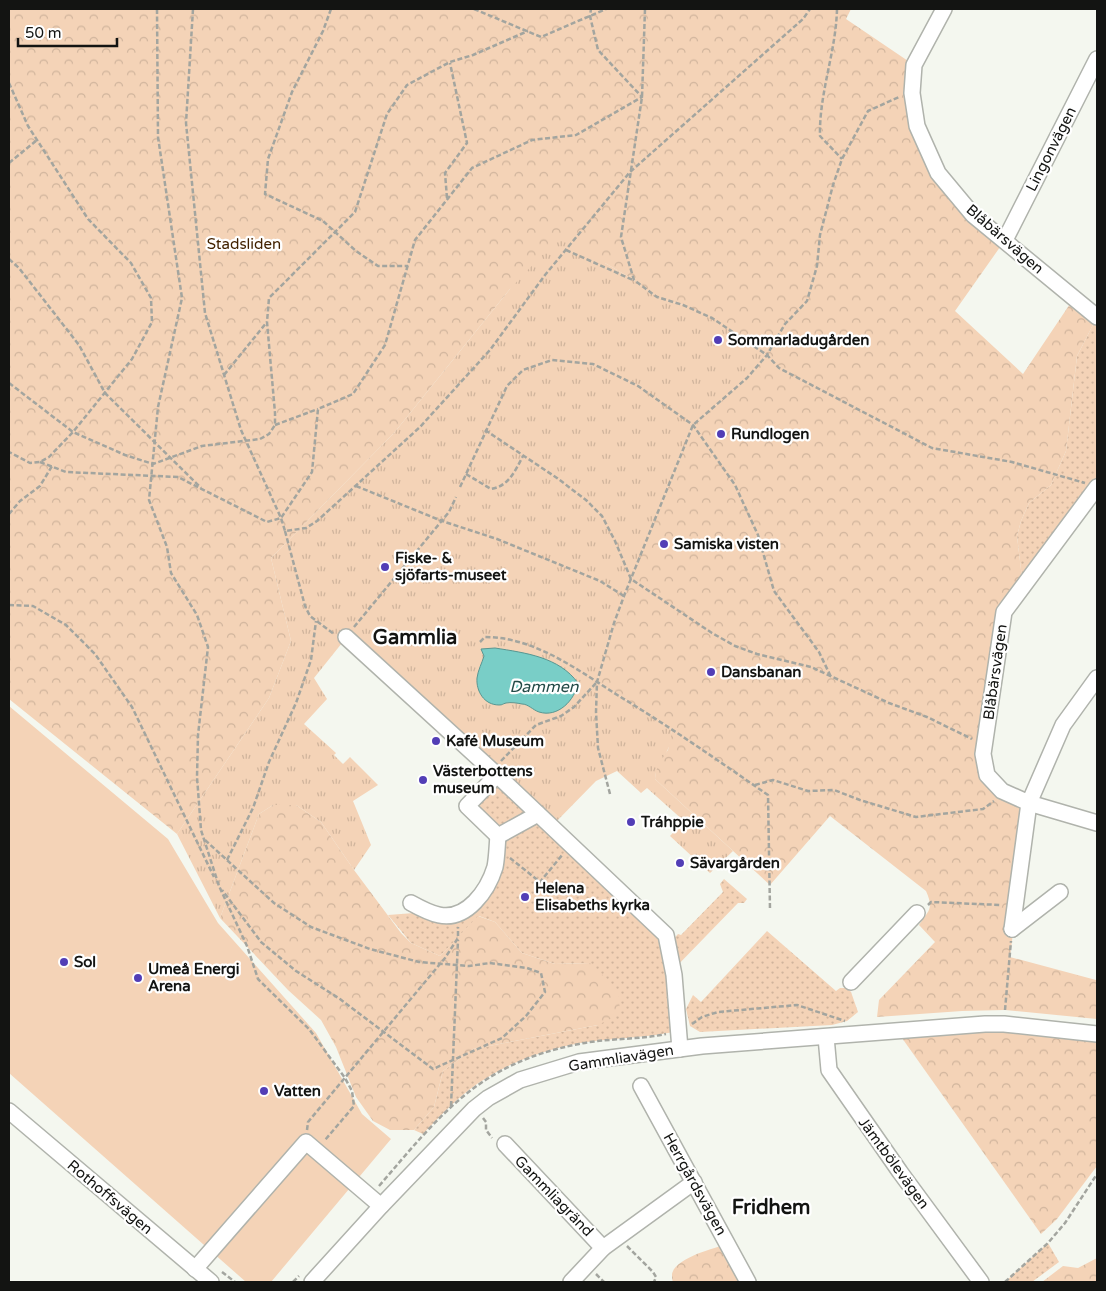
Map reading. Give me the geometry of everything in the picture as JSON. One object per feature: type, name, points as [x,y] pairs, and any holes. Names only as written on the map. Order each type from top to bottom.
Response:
[{"type":"street","name":"Blåbärsvägen","points":[[944,9],[914,65],[912,93],[917,126],[938,173],[973,215],[1097,317]]},
{"type":"street","name":"Lingonvägen","points":[[1005,240],[1097,59]]},
{"type":"street","name":"Blåbärsvägen","points":[[1093,485],[1004,612],[983,754],[987,775],[1002,791],[1029,803],[1097,823]]},
{"type":"street","points":[[346,637],[494,773],[518,787],[538,814],[571,839],[666,935],[674,975],[680,1048]]},
{"type":"street","points":[[1012,929],[1029,803],[1063,725],[1097,678]]},
{"type":"street","points":[[411,902],[427,912],[441,916],[459,914],[474,902],[486,887],[495,866],[497,842],[467,806],[494,773]]},
{"type":"street","points":[[497,842],[538,814]]},
{"type":"street","points":[[1012,929],[1060,892]]},
{"type":"street","points":[[851,982],[917,913]]},
{"type":"street","name":"Gammliavägen","points":[[306,1279],[376,1201],[488,1098],[520,1080],[579,1062],[680,1048],[985,1024],[1004,1024],[1097,1034]]},
{"type":"street","name":"Jämtbölevägen","points":[[826,1038],[829,1070],[900,1172],[981,1282]]},
{"type":"street","name":"Herrgårdsvägen","points":[[641,1086],[748,1282]]},
{"type":"street","name":"Rothoffsvägen","points":[[9,1111],[211,1282]]},
{"type":"street","name":"Gammliagränd","points":[[505,1144],[603,1248]]},
{"type":"street","points":[[195,1269],[219,1241],[311,1146],[376,1201]]},
{"type":"street","points":[[571,1282],[603,1248],[694,1182]]},
{"type":"path","points":[[157,9],[158,137],[182,298],[158,407],[149,500],[166,547],[172,573],[197,615],[208,647],[198,735],[197,776],[201,830],[204,840],[219,886],[261,942],[296,971],[340,999],[433,1069],[502,1038],[526,1016],[545,992],[541,973],[527,968],[490,963],[470,966],[418,962],[370,949],[311,927],[274,903],[204,840]]},
{"type":"path","points":[[193,9],[186,122],[205,313],[246,441],[281,518],[305,606],[310,616],[335,635],[346,637],[442,521],[449,512],[456,497]]},
{"type":"path","points":[[331,9],[323,31],[292,92],[268,159],[265,194],[323,221],[356,251],[378,266],[408,266]]},
{"type":"path","points":[[474,9],[541,37],[606,9]]},
{"type":"path","points":[[591,9],[590,16],[598,50],[642,97]]},
{"type":"path","points":[[634,280],[621,237],[642,97],[645,9]]},
{"type":"path","points":[[285,531],[306,528],[317,520],[420,427],[490,350],[566,250],[630,172],[802,19],[810,9]]},
{"type":"path","points":[[837,9],[837,30],[820,107],[820,136],[842,159]]},
{"type":"path","points":[[9,383],[73,432],[153,464],[202,446],[260,439],[269,434],[275,425],[276,413],[267,322],[270,298],[355,212],[387,114],[407,85],[450,62],[473,55],[528,32]]},
{"type":"path","points":[[447,200],[446,174],[467,142],[450,62]]},
{"type":"path","points":[[9,84],[28,126],[88,219],[131,262],[151,298],[152,322],[132,358],[73,432],[49,457],[40,462],[30,463],[9,452]]},
{"type":"path","points":[[610,794],[598,748],[597,682],[624,596],[693,425],[747,378],[767,355],[785,324],[807,301],[817,266],[820,235],[842,159],[868,111],[890,100],[912,93]]},
{"type":"path","points":[[275,425],[353,394],[385,346],[415,240],[472,168],[532,140],[576,135],[642,97]]},
{"type":"path","points":[[9,163],[37,140]]},
{"type":"path","points":[[566,250],[634,280],[657,297],[683,305],[712,318],[767,355],[780,368],[932,448],[1012,462],[1093,485]]},
{"type":"path","points":[[9,259],[19,268],[79,345],[105,393],[203,490]]},
{"type":"path","points":[[224,375],[267,322]]},
{"type":"path","points":[[460,487],[507,386],[523,370],[552,360],[593,364],[638,386],[693,425],[735,485],[758,535],[774,591],[818,652],[831,677]]},
{"type":"path","points":[[40,462],[66,472],[178,477],[267,522],[281,518],[312,472],[318,409]]},
{"type":"path","points":[[485,430],[557,478],[586,500],[602,516],[631,579],[712,633],[735,646],[757,654],[811,668],[889,703],[927,717],[984,745]]},
{"type":"path","points":[[466,474],[491,489],[500,487],[508,482],[523,456]]},
{"type":"path","points":[[9,514],[20,501],[40,486],[52,466]]},
{"type":"path","points":[[356,486],[442,521],[497,539],[600,581],[624,596]]},
{"type":"path","points":[[9,605],[33,606],[66,625],[95,654],[132,707],[247,946],[258,979],[309,1030],[345,1078],[352,1091],[354,1106],[311,1146]]},
{"type":"path","points":[[227,860],[253,808],[270,762],[296,703],[311,660],[316,621]]},
{"type":"path","points":[[480,642],[485,637],[500,637],[532,647],[566,662],[672,729],[768,795],[770,909]]},
{"type":"path","points":[[494,773],[536,725],[561,716],[574,707],[597,682]]},
{"type":"path","points":[[754,785],[773,780],[808,791],[834,790],[916,817],[983,809],[1006,793]]},
{"type":"path","points":[[497,842],[540,882],[571,839]]},
{"type":"path","points":[[917,913],[931,902],[1015,905]]},
{"type":"path","points":[[451,1106],[459,914]]},
{"type":"path","points":[[997,1010],[1005,1010],[1012,929]]},
{"type":"path","points":[[311,1146],[308,1122],[440,964],[458,938]]},
{"type":"path","points":[[376,1201],[423,1134],[451,1106],[477,1084],[502,1070],[548,1050],[580,1043],[660,1035],[679,1031],[702,1017],[718,1012],[755,1008],[797,1005],[847,1021]]},
{"type":"path","points":[[478,1121],[487,1113]]},
{"type":"path","points":[[482,1117],[486,1122],[486,1130],[491,1138],[505,1144]]},
{"type":"path","points":[[1005,1282],[1048,1243],[1097,1174]]},
{"type":"path","points":[[618,1237],[653,1272],[656,1277],[654,1282]]},
{"type":"path","points":[[293,1282],[306,1279]]},
{"type":"green space","name":"Stadsliden","points":[[9,9],[851,9],[846,19],[914,65],[912,93],[938,173],[1005,240],[955,311],[1023,374],[1074,298],[1097,317],[1077,356],[1066,451],[1051,485],[1029,503],[1017,536],[1023,586],[1004,612],[987,775],[1029,803],[1010,957],[1096,980],[1097,975],[1097,1019],[1005,1010],[877,1017],[879,1000],[935,942],[919,925],[930,906],[926,891],[830,816],[770,885],[655,779],[656,768],[668,750],[672,729],[597,682],[624,596],[693,425],[747,378],[767,355],[683,305],[657,297],[634,280],[605,263],[510,289],[394,433],[271,558],[291,641],[269,698],[177,834],[9,699]]},
{"type":"green space","points":[[563,232],[605,263],[634,280],[657,297],[683,305],[712,318],[767,355],[747,378],[693,425],[624,596],[597,682],[672,729],[669,747],[658,765],[655,779],[733,851],[710,873],[670,836],[684,821],[647,788],[641,793],[617,771],[596,781],[551,827],[346,638],[314,678],[327,699],[304,724],[336,753],[334,755],[343,764],[350,757],[378,785],[353,801],[371,845],[354,870],[321,822],[296,805],[273,805],[259,814],[220,918],[177,834],[269,698],[291,641],[271,558],[394,433],[510,289]]},
{"type":"green space","points":[[1097,317],[1097,487],[1023,586],[1017,536],[1021,521],[1029,503],[1051,485],[1066,451],[1077,356]]},
{"type":"green space","name":"Umeå Energi Arena","points":[[9,706],[168,839],[218,923],[316,1033],[362,1114],[391,1139],[271,1282],[246,1282],[9,1073]]},
{"type":"green space","points":[[497,775],[669,944],[678,934],[681,935],[723,892],[720,884],[724,879],[747,899],[744,903],[738,903],[673,970],[679,1031],[580,1043],[526,1058],[489,1076],[470,1089],[423,1134],[414,1130],[434,1107],[443,1071],[473,1049],[598,1025],[590,963],[555,964],[522,953],[495,922],[479,916],[440,956],[411,943],[388,915],[427,912],[459,914],[486,887],[498,836],[467,806]]},
{"type":"green space","points":[[273,805],[296,805],[321,822],[354,870],[401,933],[411,943],[440,956],[478,916],[495,922],[522,953],[555,964],[590,963],[608,980],[619,997],[620,1014],[598,1025],[473,1049],[443,1071],[434,1107],[414,1130],[390,1130],[373,1121],[356,1097],[336,1047],[321,1020],[288,990],[220,918],[259,814]]},
{"type":"green space","points":[[767,931],[836,991],[840,988],[847,988],[851,992],[858,1012],[847,1021],[832,1025],[700,1032],[690,1026],[686,1009],[693,995],[701,1002]]},
{"type":"green space","points":[[985,1024],[1097,1039],[1097,1166],[1057,1219],[1041,1234],[897,1031]]},
{"type":"green space","points":[[1048,1243],[1059,1262],[1032,1282],[1005,1282]]},
{"type":"green space","points":[[728,1244],[748,1282],[673,1282],[672,1274],[680,1263],[696,1254]]},
{"type":"green space","points":[[1097,1258],[1097,1282],[1042,1282],[1063,1266],[1078,1268]]},
{"type":"water","name":"Dammen","points":[[495,648],[530,654],[561,667],[578,683],[573,696],[559,710],[546,713],[539,712],[524,704],[506,703],[499,705],[489,703],[482,696],[478,688],[477,678],[484,656],[481,649]]},
{"type":"place","name":"Sommarladugården","points":[[718,340]]},
{"type":"place","name":"Rundlogen","points":[[721,434]]},
{"type":"place","name":"Samiska visten","points":[[664,544]]},
{"type":"place","name":"Fiske- & sjöfarts-museet","points":[[385,567]]},
{"type":"place","name":"Dansbanan","points":[[711,672]]},
{"type":"place","name":"Kafé Museum","points":[[436,741]]},
{"type":"place","name":"Västerbottens museum","points":[[423,780]]},
{"type":"place","name":"Tráhppie","points":[[631,822]]},
{"type":"place","name":"Sävargården","points":[[680,863]]},
{"type":"place","name":"Helena Elisabeths kyrka","points":[[525,897]]},
{"type":"place","name":"Sol","points":[[64,962]]},
{"type":"place","name":"Umeå Energi Arena","points":[[138,978]]},
{"type":"place","name":"Vatten","points":[[264,1091]]},
{"type":"district","name":"Gammlia","points":[[415,637]]},
{"type":"district","name":"Fridhem","points":[[771,1207]]}]
